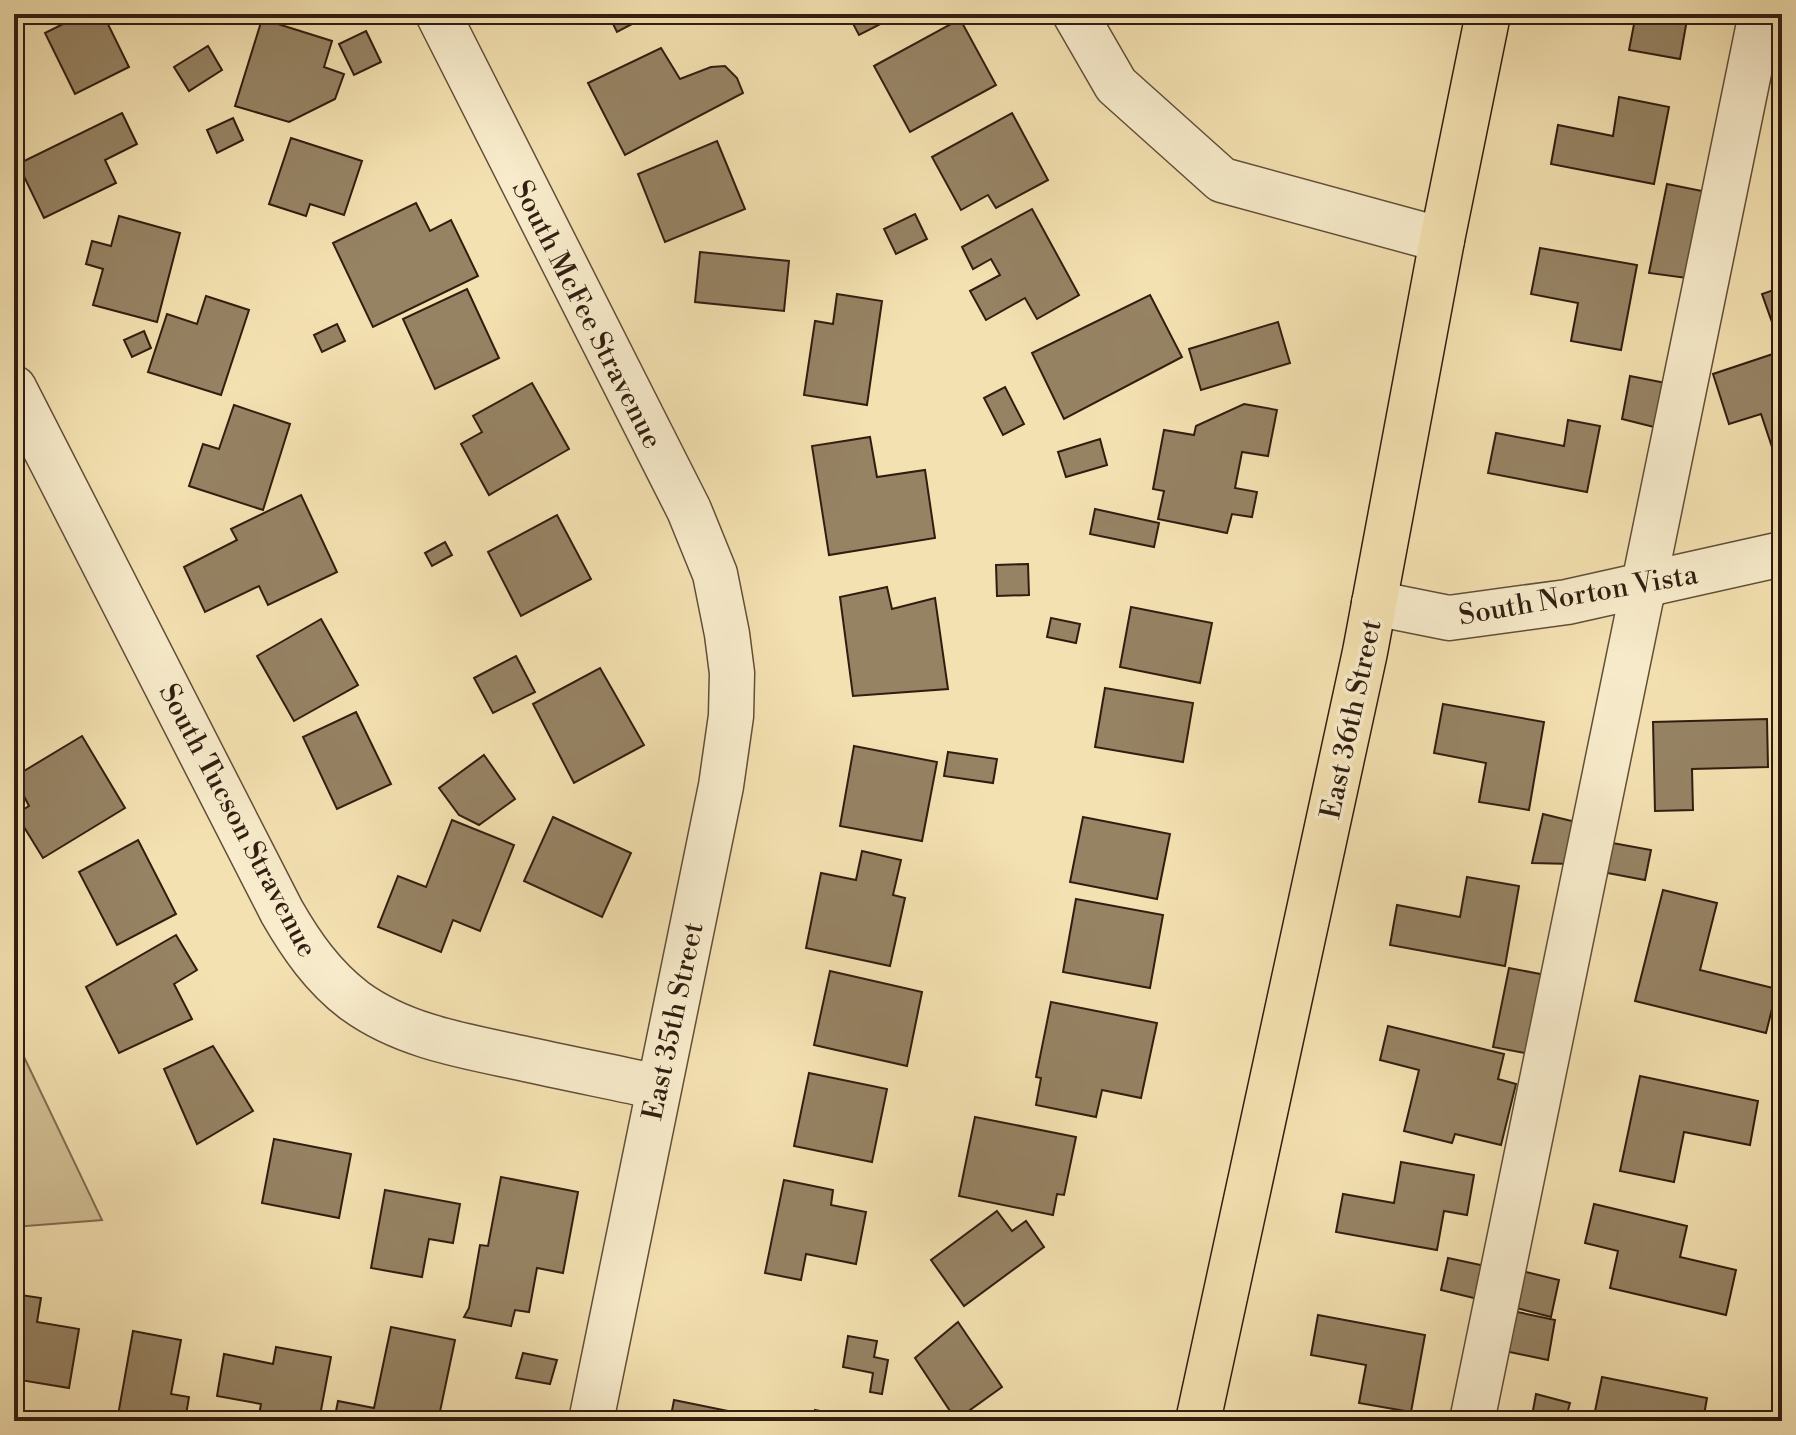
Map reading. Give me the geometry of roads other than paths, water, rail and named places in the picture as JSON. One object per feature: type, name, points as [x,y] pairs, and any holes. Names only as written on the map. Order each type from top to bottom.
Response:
[{"type":"main road","name":"East 36th Street","points":[[1198,1421],[1374,603],[1488,14]]},
{"type":"street","name":"South McFee Stravenue","points":[[438,14],[689,510],[715,574],[725,619]]},
{"type":"street","points":[[1075,14],[1116,85],[1222,180],[1442,240]]},
{"type":"street","points":[[1472,1421],[1644,587],[1767,28]]},
{"type":"street","name":"South Tucson Stravenue","points":[[14,388],[282,912],[320,969],[355,1001],[394,1023],[435,1040],[658,1087]]},
{"type":"street","name":"South Norton Vista","points":[[1374,603],[1449,618],[1567,602],[1782,554]]},
{"type":"street","name":"East 35th Street","points":[[591,1421],[721,786],[731,716],[732,673],[725,619]]}]
